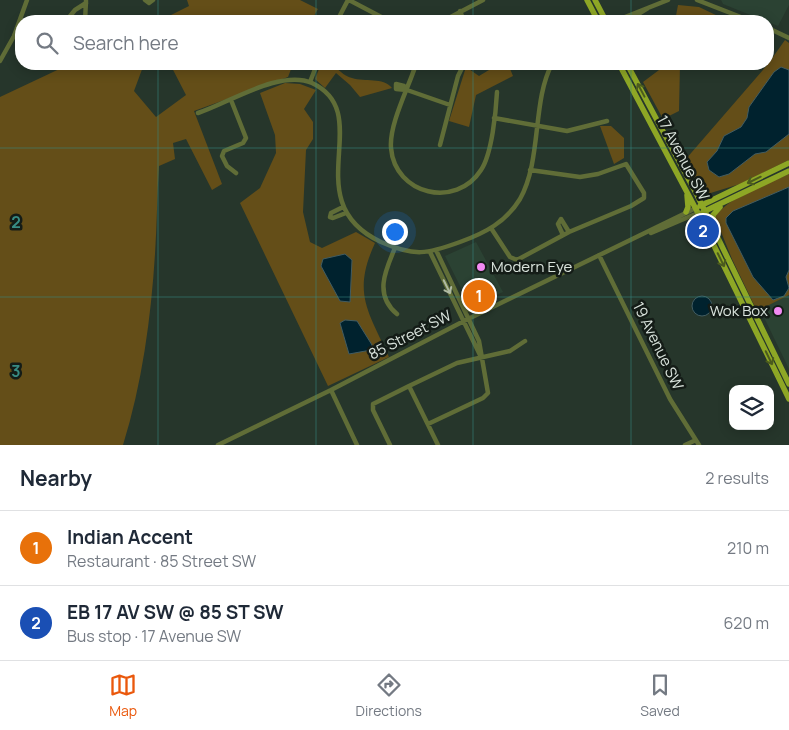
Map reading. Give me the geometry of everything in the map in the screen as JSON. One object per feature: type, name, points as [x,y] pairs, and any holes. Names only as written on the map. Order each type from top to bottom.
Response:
[{"type":"main road","points":[[587,0],[595,15]]},
{"type":"main road","points":[[595,0],[603,15]]},
{"type":"main road","name":"17 Avenue SW","points":[[622,70],[687,191],[714,229],[731,273]]},
{"type":"main road","name":"17 Avenue SW","points":[[630,70],[697,195],[700,210],[753,319],[788,397]]},
{"type":"main road","name":"85 Street SW","points":[[700,210],[718,197],[789,163]]},
{"type":"main road","name":"85 Street SW","points":[[700,210],[730,200],[789,171]]},
{"type":"main road","points":[[686,212],[688,207],[687,191]]},
{"type":"main road","points":[[697,195],[704,198],[718,197]]},
{"type":"main road","points":[[714,229],[715,211],[730,200]]},
{"type":"main road","name":"17 Avenue SW","points":[[753,319],[789,384]]},
{"type":"street","points":[[22,15],[27,0]]},
{"type":"street","points":[[145,0],[149,3],[152,0]]},
{"type":"street","points":[[340,15],[349,0],[378,15]]},
{"type":"street","points":[[453,15],[483,0]]},
{"type":"street","points":[[697,0],[736,15]]},
{"type":"street","points":[[714,6],[716,0]]},
{"type":"street","points":[[71,15],[86,1]]},
{"type":"street","points":[[85,15],[86,1]]},
{"type":"street","points":[[630,15],[661,1]]},
{"type":"street","points":[[636,15],[649,7]]},
{"type":"street","points":[[460,11],[462,15]]},
{"type":"street","points":[[774,31],[789,38]]},
{"type":"street","points":[[0,61],[15,33]]},
{"type":"street","points":[[310,82],[315,70]]},
{"type":"street","points":[[414,70],[392,135],[392,154],[396,166],[403,177],[423,190],[436,193],[449,192],[462,188],[473,180],[485,162],[497,92]]},
{"type":"street","points":[[440,145],[461,70]]},
{"type":"street","points":[[198,113],[280,80],[296,79],[310,82],[328,95],[339,116],[339,188],[346,213],[360,230],[395,248],[409,253],[430,252],[491,228],[516,206],[526,187],[546,78],[549,70]]},
{"type":"street","points":[[407,90],[450,105]]},
{"type":"street","points":[[231,100],[246,138],[243,143],[224,151],[222,156],[227,166],[236,173]]},
{"type":"street","points":[[494,118],[567,130],[607,121]]},
{"type":"street","points":[[491,228],[510,258],[514,260],[569,232],[642,200],[644,193],[630,168],[622,164],[602,173],[580,178],[530,170]]},
{"type":"street","points":[[343,207],[331,213],[330,217],[333,218],[346,213]]},
{"type":"street","name":"85 Street SW","points":[[640,236],[686,212],[700,210]]},
{"type":"street","name":"85 Street SW","points":[[218,445],[599,255],[700,210]]},
{"type":"street","points":[[564,235],[558,224],[561,220],[569,232]]},
{"type":"street","points":[[395,248],[384,273],[383,288],[387,302],[397,314]]},
{"type":"street","points":[[428,424],[487,395],[488,390],[479,341],[470,318],[436,250]]},
{"type":"street","points":[[430,252],[481,357]]},
{"type":"street","name":"19 Avenue SW","points":[[599,255],[670,398],[699,445]]},
{"type":"street","points":[[463,306],[470,310],[485,311]]},
{"type":"street","points":[[390,445],[373,410],[373,404],[453,364],[510,351],[524,341]]},
{"type":"street","points":[[409,386],[438,445]]},
{"type":"street","points":[[331,390],[357,445]]},
{"type":"street","points":[[685,445],[696,440]]},
{"type":"shaded area","points":[[187,0],[300,0],[318,9],[314,15],[171,15],[189,6]]},
{"type":"shaded area","points":[[721,0],[789,0],[789,5],[778,26],[774,24],[774,15],[750,15],[723,4]]},
{"type":"shaded area","points":[[678,5],[699,7],[716,15],[676,15]]},
{"type":"shaded area","points":[[785,40],[789,43],[789,160],[740,184],[704,195],[685,160],[763,70],[774,70],[774,56]]},
{"type":"shaded area","points":[[57,70],[142,70],[134,91],[156,117],[186,95],[173,70],[291,70],[288,77],[194,111],[222,184],[212,190],[186,139],[173,143],[175,159],[159,166],[155,254],[148,326],[140,375],[123,445],[0,445],[0,97]]},
{"type":"shaded area","points":[[319,70],[339,70],[352,78],[384,82],[392,88],[360,97],[336,73],[325,88],[315,79]]},
{"type":"shaded area","points":[[465,70],[470,70],[479,76],[489,70],[510,70],[513,76],[476,95],[469,127],[449,121]]},
{"type":"shaded area","points":[[659,70],[680,70],[679,111],[663,119],[643,82]]},
{"type":"shaded area","points":[[285,83],[300,84],[316,90],[304,109],[313,122],[313,139],[306,150],[303,212],[310,242],[322,248],[356,232],[375,243],[368,260],[364,289],[369,314],[389,357],[328,386],[240,203],[260,188],[276,153],[275,135],[260,93]]},
{"type":"shaded area","points":[[600,126],[611,126],[624,138],[624,158],[614,164]]},
{"type":"shaded area","points":[[789,174],[789,295],[757,311],[732,259],[715,217],[738,197]]},
{"type":"shaded area","points":[[476,242],[503,292],[473,306],[467,300],[445,256]]},
{"type":"shaded area","points":[[789,295],[789,369],[760,309]]},
{"type":"water","points":[[781,67],[789,70],[789,134],[766,152],[755,154],[729,174],[719,177],[709,170],[707,162],[717,151],[724,136],[741,127],[747,118],[749,107],[774,72]]},
{"type":"water","points":[[789,187],[789,270],[786,277],[789,288],[784,296],[773,300],[753,277],[726,223],[726,218],[733,211]]},
{"type":"water","points":[[345,254],[352,260],[350,302],[340,301],[321,266],[323,259]]},
{"type":"water","points":[[702,296],[709,299],[712,306],[709,313],[702,316],[695,313],[692,306],[695,299]]},
{"type":"water","points":[[345,320],[357,321],[372,345],[371,350],[349,354],[340,323]]},
{"type":"place","name":"EB 17 AV SW @ 85 ST SW","points":[[703,231]]},
{"type":"place","name":"Modern Eye","points":[[481,267]]},
{"type":"place","name":"Indian Accent","points":[[479,296]]},
{"type":"place","name":"Wok Box","points":[[778,311]]}]
